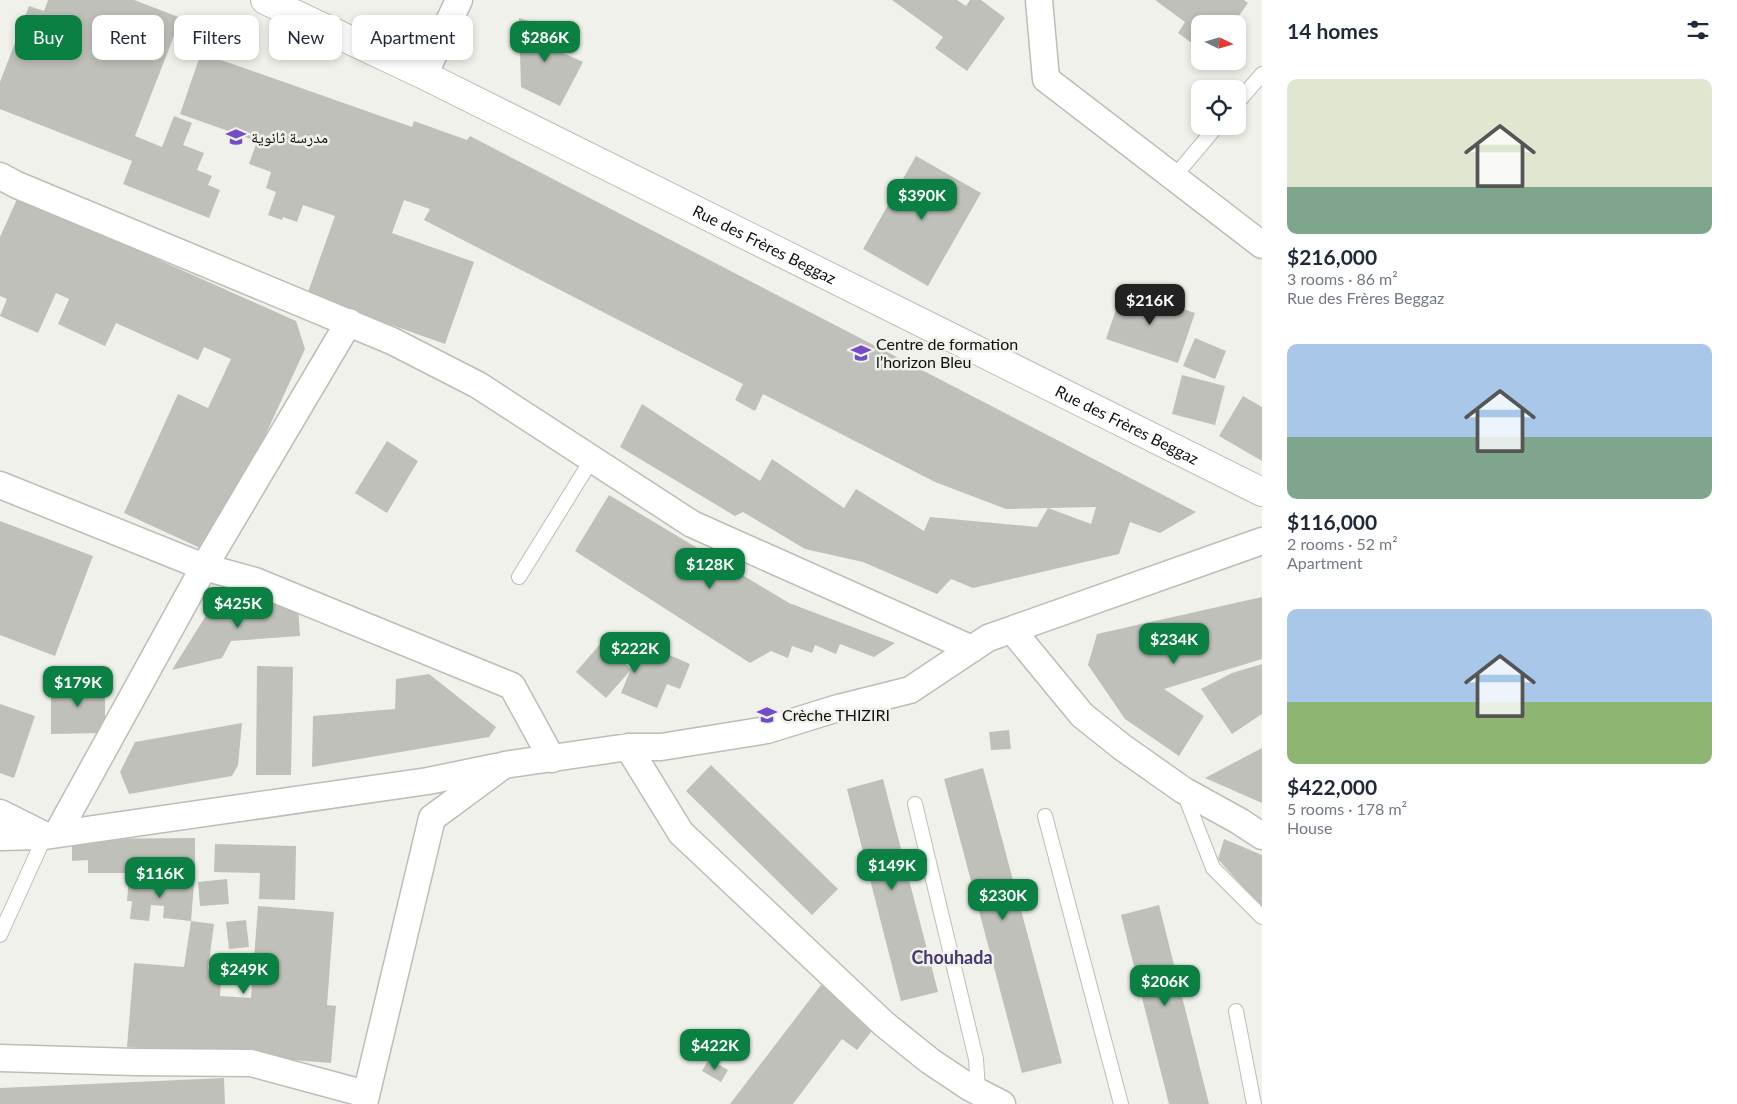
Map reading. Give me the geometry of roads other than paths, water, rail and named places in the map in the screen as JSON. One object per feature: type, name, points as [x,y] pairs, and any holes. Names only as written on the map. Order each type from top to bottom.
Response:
[{"type":"main road","name":"Rue des Frères Beggaz","points":[[265,0],[424,75],[1262,492]]},
{"type":"street","points":[[424,75],[459,0]]},
{"type":"street","points":[[1039,0],[1046,79],[1262,245]]},
{"type":"street","points":[[0,176],[34,192],[392,341],[478,385],[692,524],[972,649]]},
{"type":"street","points":[[51,835],[204,567],[349,322]]},
{"type":"street","points":[[0,485],[204,567],[256,581],[512,686],[552,759]]},
{"type":"street","points":[[0,837],[51,835],[428,781],[504,765],[628,747],[661,746],[766,730],[838,708],[910,690],[988,638],[1262,541]]},
{"type":"street","points":[[1012,630],[1082,715],[1122,747],[1183,790],[1262,836]]},
{"type":"street","points":[[628,747],[681,832],[884,1024],[930,1061],[1002,1104]]},
{"type":"street","points":[[0,1058],[251,1063],[365,1099],[432,818],[504,765]]},
{"type":"street","points":[[0,813],[51,835]]},
{"type":"lane","points":[[1246,93],[1262,74]]},
{"type":"lane","points":[[1174,177],[1209,135]]},
{"type":"lane","points":[[519,577],[592,459]]},
{"type":"lane","points":[[1183,790],[1213,868],[1262,918]]},
{"type":"lane","points":[[915,804],[976,1059],[978,1091]]},
{"type":"lane","points":[[1045,816],[1121,1104]]},
{"type":"lane","points":[[0,935],[51,835]]},
{"type":"lane","points":[[1236,1011],[1254,1104]]},
{"type":"place","name":"مدرسة ثانوية","points":[[236,137]]},
{"type":"place","name":"Centre de formation l’horizon Bleu","points":[[861,353]]},
{"type":"place","name":"Crèche THIZIRI","points":[[767,715]]},
{"type":"district","name":"Chouhada","points":[[952,958]]}]
